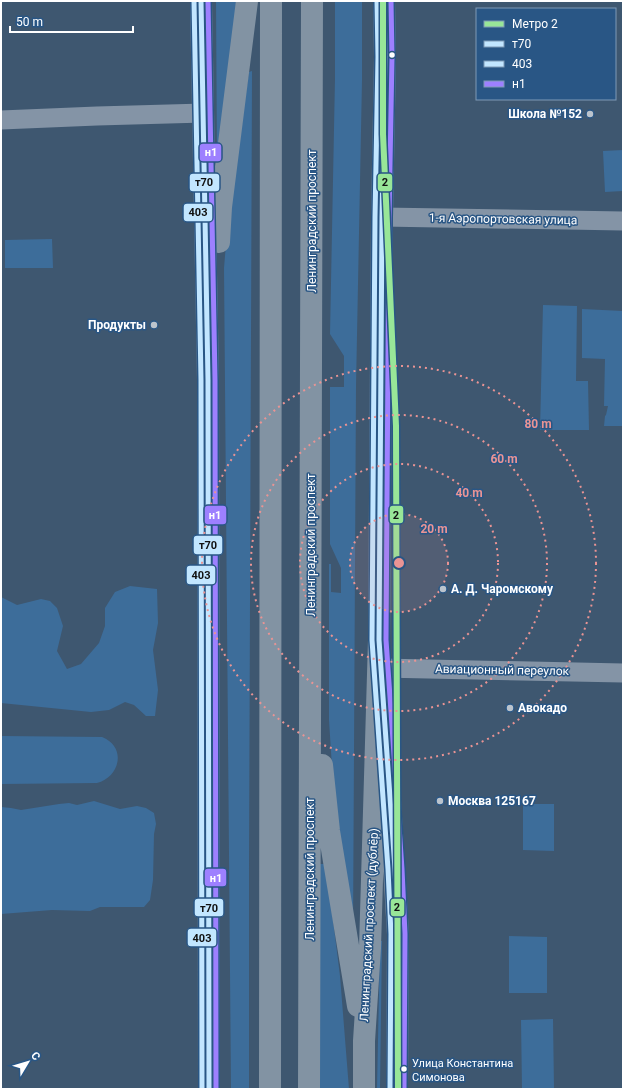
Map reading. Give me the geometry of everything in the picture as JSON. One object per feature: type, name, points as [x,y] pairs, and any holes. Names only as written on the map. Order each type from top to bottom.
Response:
[{"type":"main road","points":[[201,1],[208,363],[209,1089]]},
{"type":"main road","points":[[208,363],[221,208],[247,1]]},
{"type":"main road","points":[[270,1089],[271,1]]},
{"type":"main road","name":"Ленинградский проспект","points":[[309,1089],[312,1]]},
{"type":"main road","name":"Ленинградский проспект (дублёр)","points":[[364,1089],[364,1041],[370,948],[379,640],[382,217],[385,57],[384,1]]},
{"type":"main road","name":"Ленинградский проспект (дублёр)","points":[[379,640],[398,934],[397,1089]]},
{"type":"main road","points":[[311,644],[329,831],[364,1041]]},
{"type":"street","points":[[1,120],[204,113]]},
{"type":"street","name":"1-я Аэропортовская улица","points":[[382,217],[623,221]]},
{"type":"street","name":"Авиационный переулок","points":[[381,668],[623,673]]},
{"type":"shaded area","points":[[216,1],[240,1],[217,158]]},
{"type":"shaded area","points":[[335,1],[362,1],[362,80],[356,387],[353,933],[335,814],[329,720],[329,564],[331,564],[331,592],[341,593],[341,568],[330,544],[330,387],[344,387],[344,356],[330,334]]},
{"type":"shaded area","points":[[252,71],[249,1089],[231,1089],[224,268],[229,208],[249,72]]},
{"type":"shaded area","points":[[623,150],[623,191],[605,192],[603,151]]},
{"type":"shaded area","points":[[52,239],[53,268],[5,268],[5,240]]},
{"type":"shaded area","points":[[543,305],[577,306],[576,381],[588,381],[589,430],[540,430]]},
{"type":"shaded area","points":[[582,309],[623,311],[623,426],[604,426],[608,406],[604,406],[605,359],[582,358]]},
{"type":"shaded area","points":[[130,586],[157,589],[158,623],[153,650],[158,690],[155,716],[146,716],[134,705],[125,702],[109,710],[91,712],[1,703],[1,597],[17,605],[41,599],[50,601],[57,608],[63,626],[57,651],[67,669],[81,664],[99,643],[105,626],[105,608],[115,592]]},
{"type":"shaded area","points":[[1,736],[102,737],[110,742],[115,748],[118,762],[111,775],[105,780],[97,783],[1,784]]},
{"type":"shaded area","points":[[94,801],[120,809],[137,806],[146,808],[154,813],[156,824],[154,834],[153,880],[150,900],[144,907],[100,907],[90,911],[52,910],[1,914],[1,807],[21,810],[69,803],[77,805]]},
{"type":"shaded area","points":[[523,804],[554,804],[554,851],[523,850]]},
{"type":"shaded area","points":[[319,864],[326,864],[340,976],[349,1089],[320,1089]]},
{"type":"shaded area","points":[[509,936],[547,937],[547,993],[509,993]]},
{"type":"shaded area","points":[[380,941],[382,941],[380,1089],[377,1089]]},
{"type":"shaded area","points":[[553,1019],[554,1089],[522,1089],[521,1020]]},
{"type":"metro line","name":"2","points":[[383,1],[383,134],[396,426],[398,1089]]},
{"type":"transit line","name":"403","points":[[194,1],[201,380],[202,1089]]},
{"type":"transit line","name":"т70","points":[[201,1],[208,380],[209,1089]]},
{"type":"transit line","name":"н1","points":[[208,1],[215,380],[216,1089]]},
{"type":"transit line","name":"403","points":[[377,1],[378,57],[375,217],[372,640],[391,934],[390,1089]]},
{"type":"transit line","name":"т70","points":[[384,1],[385,57],[382,217],[379,640],[398,934],[397,1089]]},
{"type":"transit line","name":"н1","points":[[391,1],[392,57],[389,217],[386,640],[405,934],[404,1089]]},
{"type":"place","name":"Школа №152","points":[[590,114]]},
{"type":"place","name":"Продукты","points":[[154,325]]},
{"type":"place","name":"А. Д. Чаромскому","points":[[443,589]]},
{"type":"place","name":"Авокадо","points":[[510,708]]},
{"type":"place","name":"Москва 125167","points":[[440,801]]},
{"type":"place","name":"Улица Константина Симонова","points":[[404,1069]]}]
